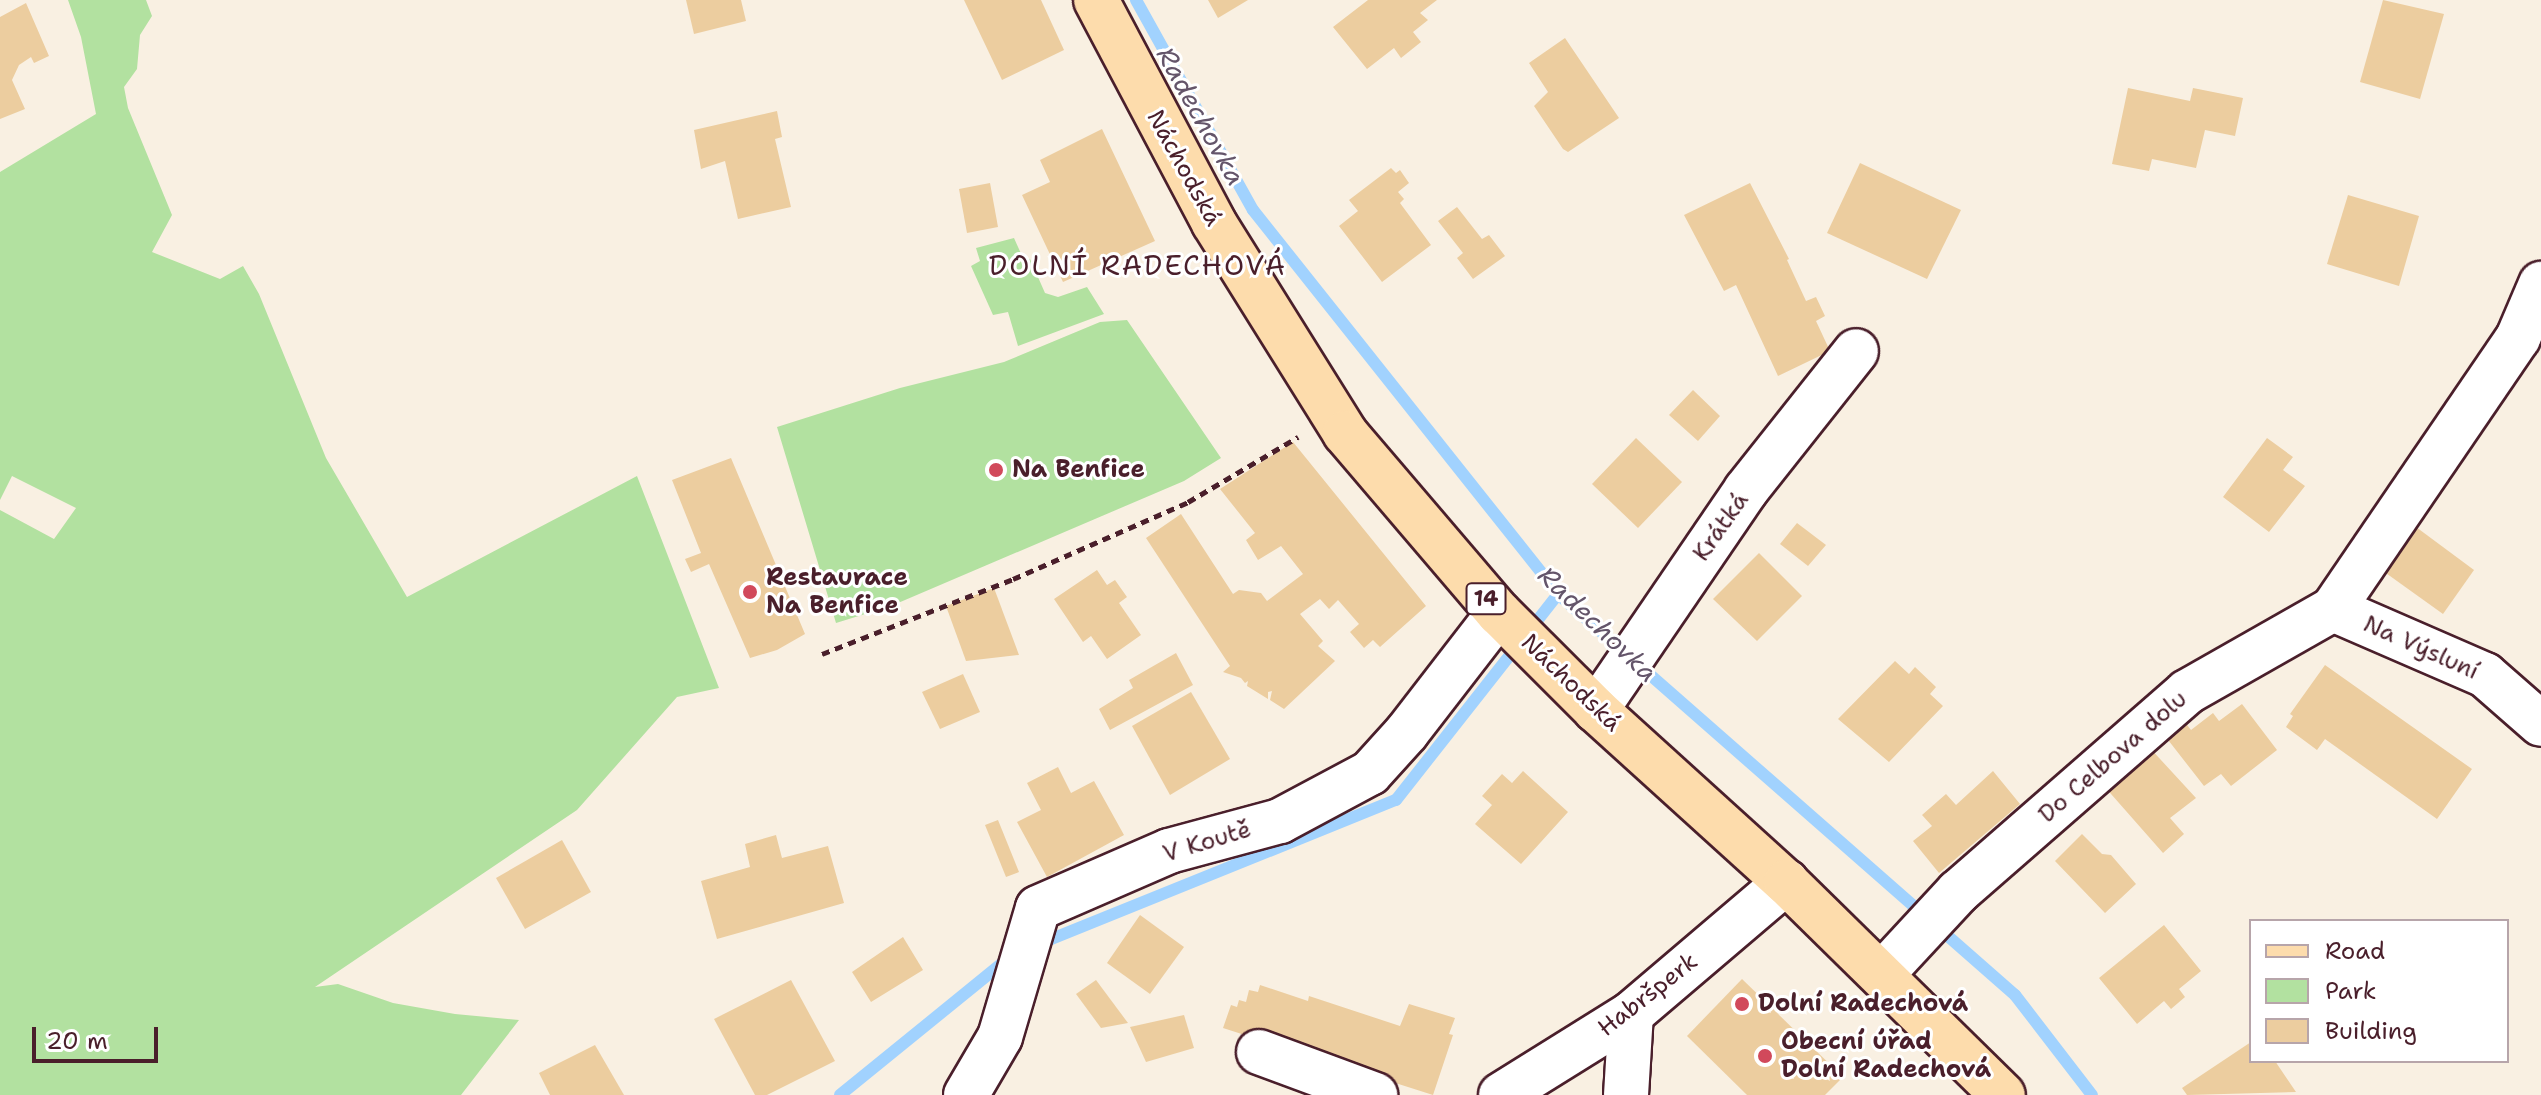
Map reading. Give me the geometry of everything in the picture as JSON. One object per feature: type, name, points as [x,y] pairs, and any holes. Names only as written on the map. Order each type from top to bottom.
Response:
[{"type":"main road","name":"Náchodská","points":[[1096,0],[1214,223],[1334,417],[1499,613],[1596,710],[1653,758],[1786,882],[2003,1095]]},
{"type":"street","name":"Do Celbova dolu","points":[[1882,974],[1958,892],[2187,692],[2333,609],[2518,338],[2541,284]]},
{"type":"street","name":"Krátká","points":[[1596,710],[1746,490],[1856,351]]},
{"type":"street","name":"Na Výsluní","points":[[2333,609],[2485,675],[2541,724]]},
{"type":"street","name":"V Koutě","points":[[966,1095],[1000,1037],[1038,908],[1169,851],[1280,821],[1370,773],[1407,732],[1499,613]]},
{"type":"street","name":"Habršperk","points":[[1501,1095],[1631,1014],[1786,882]]},
{"type":"street","points":[[1626,1095],[1631,1014]]},
{"type":"street","points":[[1259,1052],[1375,1095]]},
{"type":"path","points":[[822,654],[1013,579],[1188,502],[1334,417]]},
{"type":"green space","points":[[68,0],[146,0],[152,16],[140,35],[137,69],[124,87],[128,108],[172,215],[152,252],[220,279],[243,266],[259,294],[326,458],[407,597],[637,476],[719,688],[677,697],[577,810],[315,987],[338,984],[393,1003],[455,1014],[519,1020],[461,1095],[0,1095],[0,510],[54,539],[76,508],[12,476],[0,500],[0,172],[96,114],[81,37]]},
{"type":"green space","points":[[1014,238],[1023,258],[1030,259],[1045,293],[1058,297],[1087,287],[1104,314],[1018,346],[1008,312],[993,315],[971,266],[980,261],[976,248]]},
{"type":"green space","name":"Na Benfice","points":[[1127,320],[1221,458],[1184,481],[891,606],[836,623],[777,427],[900,388],[1004,362],[1100,322]]},
{"type":"building","points":[[686,0],[741,0],[746,21],[694,34]]},
{"type":"building","points":[[964,0],[1041,0],[1064,50],[1002,80]]},
{"type":"building","points":[[1208,0],[1248,0],[1218,18]]},
{"type":"building","points":[[1368,0],[1437,0],[1420,13],[1428,20],[1413,32],[1421,42],[1401,58],[1394,48],[1367,69],[1333,27]]},
{"type":"building","points":[[2383,0],[2444,14],[2420,99],[2360,82]]},
{"type":"building","points":[[26,3],[49,56],[34,63],[31,57],[19,65],[12,80],[25,109],[0,119],[0,17]]},
{"type":"building","points":[[1565,38],[1619,118],[1568,152],[1534,106],[1548,92],[1529,63]]},
{"type":"building","points":[[2128,88],[2190,101],[2193,88],[2243,98],[2235,136],[2205,130],[2196,168],[2152,159],[2149,171],[2112,164]]},
{"type":"building","points":[[777,111],[782,137],[775,139],[791,207],[738,219],[725,161],[701,169],[694,130]]},
{"type":"building","points":[[1102,129],[1155,241],[1063,282],[1022,195],[1050,182],[1040,160]]},
{"type":"building","points":[[1860,163],[1961,210],[1927,279],[1827,233]]},
{"type":"building","points":[[1391,168],[1396,173],[1400,170],[1409,183],[1398,192],[1404,199],[1400,203],[1431,245],[1382,282],[1339,226],[1358,211],[1349,200]]},
{"type":"building","points":[[990,183],[998,227],[967,233],[959,189]]},
{"type":"building","points":[[1750,183],[1789,259],[1806,301],[1816,297],[1825,316],[1816,321],[1830,351],[1778,376],[1736,285],[1724,291],[1684,215]]},
{"type":"building","points":[[2348,195],[2419,216],[2399,286],[2327,264]]},
{"type":"building","points":[[1457,207],[1482,239],[1489,235],[1505,256],[1473,279],[1457,258],[1463,253],[1438,221]]},
{"type":"building","points":[[1693,390],[1720,416],[1698,441],[1669,415]]},
{"type":"building","points":[[1636,438],[1682,482],[1638,528],[1592,484]]},
{"type":"building","points":[[2267,438],[2293,457],[2283,470],[2305,486],[2269,532],[2223,497]]},
{"type":"building","points":[[1293,442],[1426,606],[1380,647],[1373,640],[1364,648],[1350,632],[1359,624],[1338,600],[1329,609],[1320,599],[1300,614],[1323,641],[1318,646],[1335,661],[1284,709],[1270,700],[1272,691],[1268,692],[1268,699],[1247,686],[1248,681],[1245,683],[1241,678],[1223,672],[1230,666],[1146,538],[1181,514],[1233,594],[1239,590],[1261,593],[1267,601],[1303,574],[1281,546],[1258,560],[1246,540],[1255,533],[1220,489]]},
{"type":"building","points":[[731,458],[805,634],[777,650],[750,658],[709,564],[691,572],[685,559],[701,553],[672,480]]},
{"type":"building","points":[[1797,523],[1826,545],[1808,566],[1780,544]]},
{"type":"building","points":[[2416,527],[2474,570],[2443,614],[2383,571]]},
{"type":"building","points":[[1759,553],[1802,596],[1757,641],[1713,599]]},
{"type":"building","points":[[1097,570],[1107,585],[1115,580],[1127,597],[1119,603],[1141,635],[1107,659],[1091,636],[1083,642],[1054,599]]},
{"type":"building","points":[[994,588],[1019,655],[966,661],[946,606]]},
{"type":"building","points":[[1176,653],[1193,685],[1110,730],[1099,709],[1133,688],[1129,680]]},
{"type":"building","points":[[1895,661],[1909,674],[1915,667],[1936,687],[1930,694],[1943,706],[1889,762],[1838,719]]},
{"type":"building","points":[[2325,665],[2472,769],[2437,819],[2325,739],[2317,750],[2286,727],[2293,716],[2290,714]]},
{"type":"building","points":[[963,674],[980,712],[940,729],[922,692]]},
{"type":"building","points":[[1191,692],[1230,759],[1170,795],[1132,726]]},
{"type":"building","points":[[2242,704],[2277,750],[2231,786],[2221,774],[2204,786],[2165,736],[2184,721],[2191,730],[2213,713],[2219,721]]},
{"type":"building","points":[[2149,747],[2196,798],[2170,818],[2184,834],[2163,853],[2104,786]]},
{"type":"building","points":[[1058,767],[1071,793],[1094,781],[1124,835],[1047,877],[1017,822],[1041,810],[1027,783]]},
{"type":"building","points":[[1523,771],[1568,812],[1521,864],[1475,824],[1492,805],[1482,796],[1502,774],[1512,783]]},
{"type":"building","points":[[1993,771],[2020,804],[1939,873],[1913,841],[1932,826],[1922,815],[1946,794],[1956,805]]},
{"type":"building","points":[[998,820],[1019,872],[1006,877],[985,825]]},
{"type":"building","points":[[2082,834],[2102,854],[2111,855],[2136,884],[2105,913],[2055,861]]},
{"type":"building","points":[[776,835],[782,858],[828,846],[844,903],[717,939],[701,881],[750,867],[745,844]]},
{"type":"building","points":[[562,840],[591,892],[525,929],[496,878]]},
{"type":"building","points":[[1140,915],[1184,947],[1150,994],[1107,963]]},
{"type":"building","points":[[2164,925],[2201,971],[2179,989],[2185,997],[2171,1009],[2164,1001],[2137,1024],[2099,978]]},
{"type":"building","points":[[903,937],[923,970],[871,1002],[852,972]]},
{"type":"building","name":"Obecní úřad Dolní Radechová","points":[[1742,979],[1843,1077],[1825,1095],[1747,1095],[1687,1036]]},
{"type":"building","points":[[791,980],[835,1061],[767,1095],[755,1095],[714,1019]]},
{"type":"building","points":[[1096,980],[1128,1023],[1101,1028],[1076,994]]},
{"type":"building","points":[[1260,985],[1308,1001],[1309,996],[1400,1026],[1409,1004],[1455,1018],[1449,1034],[1453,1035],[1433,1095],[1223,1028],[1231,1005],[1237,1007],[1239,1000],[1246,1002],[1249,990],[1258,992]]},
{"type":"building","points":[[1184,1015],[1194,1048],[1146,1062],[1130,1027]]},
{"type":"building","points":[[2249,1043],[2249,1063],[2276,1063],[2296,1092],[2187,1095],[2182,1088]]},
{"type":"building","points":[[595,1045],[624,1095],[550,1095],[539,1073]]},
{"type":"waterway","name":"Radechovka","points":[[1136,0],[1253,210],[1558,594],[2015,995],[2092,1095]]},
{"type":"waterway","points":[[1039,944],[1396,800],[1558,594]]},
{"type":"waterway","points":[[840,1095],[1011,956]]},
{"type":"place","name":"Na Benfice","points":[[996,470]]},
{"type":"place","name":"Restaurace Na Benfice","points":[[750,592]]},
{"type":"place","name":"Dolní Radechová","points":[[1742,1004]]},
{"type":"place","name":"Obecní úřad Dolní Radechová","points":[[1765,1056]]},
{"type":"district","name":"DOLNÍ RADECHOVÁ","points":[[1138,265]]}]
